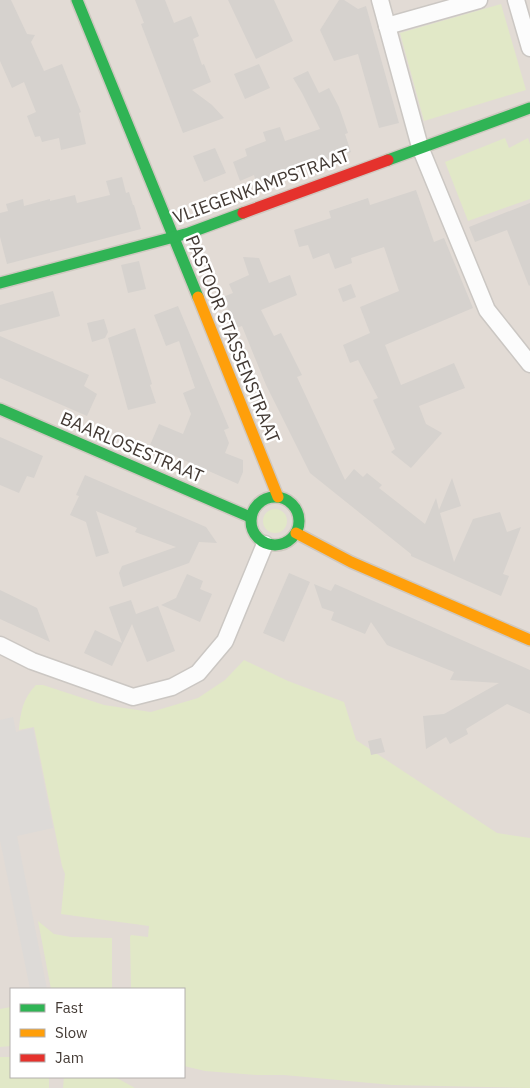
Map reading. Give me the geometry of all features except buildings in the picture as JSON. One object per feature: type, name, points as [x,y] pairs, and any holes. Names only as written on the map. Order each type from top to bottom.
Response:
[{"type":"street","name":"PASTOOR STASSENSTRAAT","points":[[77,0],[278,497]]},
{"type":"street","points":[[380,0],[420,147],[487,310],[530,364]]},
{"type":"street","points":[[387,26],[479,0]]},
{"type":"street","points":[[516,0],[530,48]]},
{"type":"street","name":"VLIEGENKAMPSTRAAT","points":[[0,283],[189,233],[530,108]]},
{"type":"street","name":"BAARLOSESTRAAT","points":[[0,410],[250,517]]},
{"type":"street","points":[[278,497],[286,499],[297,510],[299,525],[296,533],[285,544],[279,546],[265,544],[257,538],[254,534],[250,517],[254,508],[261,501],[278,497]]},
{"type":"street","points":[[296,533],[351,562],[530,640]]},
{"type":"street","points":[[0,645],[32,661],[133,697],[172,687],[198,673],[225,641],[265,544]]},
{"type":"shaded area","points":[[0,0],[530,0],[530,1088],[0,1088]]},
{"type":"shaded area","points":[[13,717],[16,732],[33,728],[53,828],[17,836],[47,988],[30,988],[0,840],[0,720]]},
{"type":"green space","points":[[501,4],[526,90],[424,121],[400,33]]},
{"type":"green space","points":[[505,138],[509,148],[528,138],[530,144],[530,199],[468,221],[445,162]]},
{"type":"green space","points":[[270,509],[280,509],[287,516],[287,526],[280,533],[270,533],[263,526],[263,516]]},
{"type":"green space","points":[[244,660],[288,681],[344,702],[356,740],[497,833],[530,838],[530,1088],[392,1085],[284,1075],[205,1071],[185,1066],[185,988],[131,988],[130,937],[131,935],[148,937],[149,926],[61,914],[65,874],[34,727],[19,730],[23,706],[28,695],[36,685],[43,685],[104,705],[151,712],[198,698],[225,680]]},
{"type":"green space","points":[[38,921],[54,934],[71,937],[112,938],[112,988],[51,988]]},
{"type":"green space","points":[[10,1007],[10,1046],[0,1047],[0,1009]]},
{"type":"green space","points":[[0,1057],[10,1057],[10,1078],[49,1078],[49,1088],[0,1088]]},
{"type":"green space","points":[[64,1078],[117,1078],[135,1088],[63,1088]]},
{"type":"traffic: fast","points":[[77,0],[198,297]]},
{"type":"traffic: fast","points":[[388,160],[530,108]]},
{"type":"traffic: fast","points":[[0,283],[189,233],[243,213]]},
{"type":"traffic: fast","points":[[0,409],[250,517]]},
{"type":"traffic: fast","points":[[270,497],[280,497],[289,501],[295,507],[298,512],[299,521],[298,530],[289,541],[280,545],[270,545],[261,541],[255,535],[251,526],[251,516],[255,507],[261,501],[270,497]]},
{"type":"traffic: slow","points":[[198,297],[278,497]]},
{"type":"traffic: slow","points":[[296,533],[351,562],[530,640]]},
{"type":"traffic: jam","points":[[243,213],[388,160]]}]
